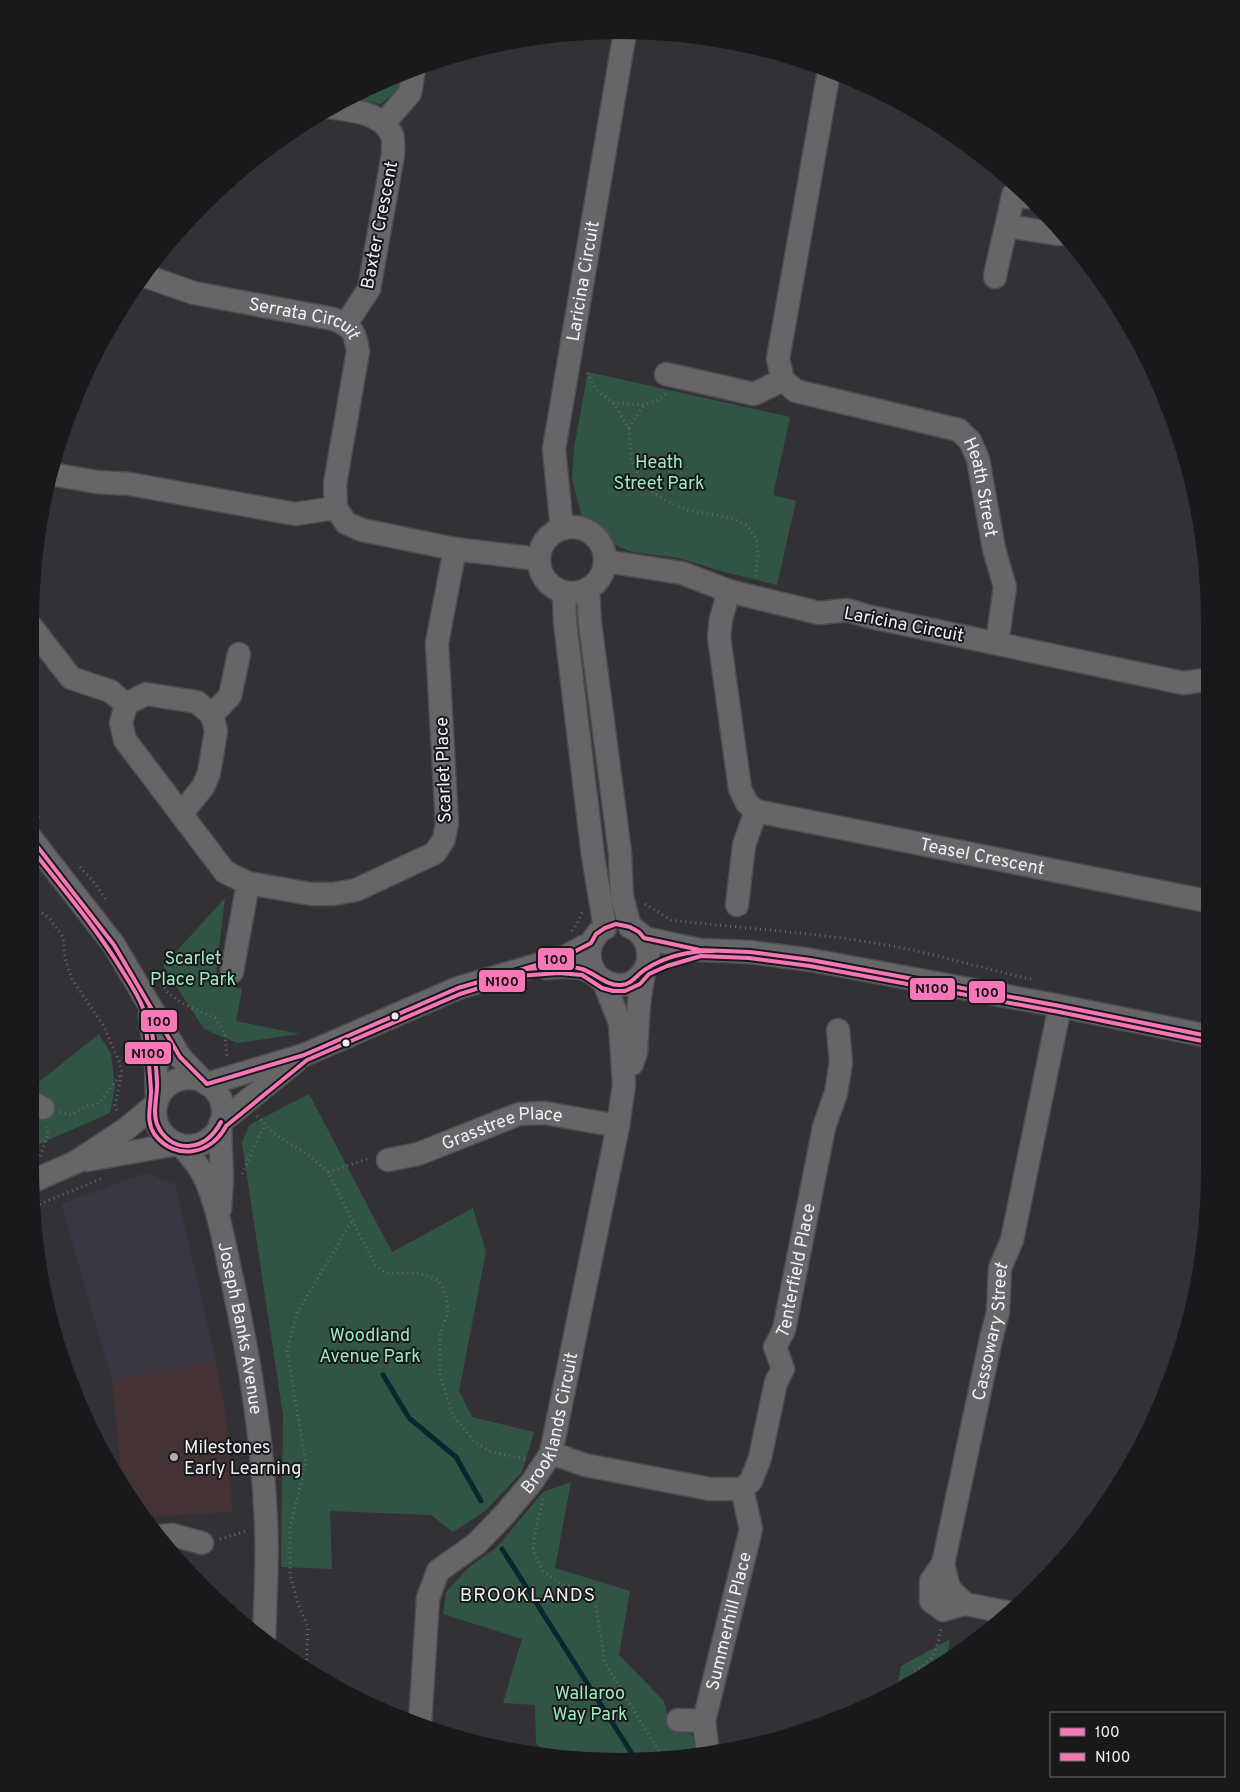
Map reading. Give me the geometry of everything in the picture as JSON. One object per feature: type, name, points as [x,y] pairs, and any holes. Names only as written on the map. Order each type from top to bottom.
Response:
[{"type":"street","name":"Laricina Circuit","points":[[562,529],[554,449],[624,39]]},
{"type":"street","points":[[343,109],[369,114],[384,123],[410,93],[413,78]]},
{"type":"street","points":[[670,375],[754,394],[783,380],[778,359],[828,78]]},
{"type":"street","name":"Baxter Crescent","points":[[346,324],[369,289],[393,155],[393,136],[384,123]]},
{"type":"street","points":[[996,277],[1001,244],[1017,196]]},
{"type":"street","points":[[1007,226],[1054,233]]},
{"type":"street","name":"Serrata Circuit","points":[[151,278],[194,293],[333,319],[346,324],[355,335],[358,352],[335,484],[336,508]]},
{"type":"street","name":"Heath Street","points":[[783,380],[796,391],[959,430],[970,441],[978,459],[994,549],[1005,587],[997,643]]},
{"type":"street","points":[[58,475],[97,482],[130,484],[295,514],[336,508],[346,523],[362,530],[455,549],[539,559]]},
{"type":"street","points":[[570,527],[582,528],[592,534],[603,548],[605,561],[600,579],[588,590],[577,593],[564,593],[553,588],[545,580],[540,570],[539,559],[541,548],[547,538],[562,529],[570,527]]},
{"type":"street","name":"Scarlet Place","points":[[126,704],[121,723],[124,740],[225,872],[248,883],[311,894],[333,894],[356,890],[435,853],[444,839],[447,823],[437,642],[455,549]]},
{"type":"street","name":"Laricina Circuit","points":[[605,561],[682,573],[729,591],[819,612],[847,610],[871,617],[1183,682],[1201,680]]},
{"type":"street","points":[[588,590],[590,623],[620,852],[622,897],[637,932],[649,953],[644,970]]},
{"type":"street","points":[[729,591],[721,619],[719,637],[740,789],[746,804],[756,811],[744,845],[737,905]]},
{"type":"street","points":[[564,593],[565,622],[593,856],[598,935],[588,960],[593,970],[602,980]]},
{"type":"street","points":[[39,637],[71,678],[110,692],[126,704],[146,694],[197,702],[212,715],[216,731],[209,773],[203,787],[181,814]]},
{"type":"street","points":[[212,715],[230,696],[239,654]]},
{"type":"street","name":"Teasel Crescent","points":[[756,811],[1201,900]]},
{"type":"street","points":[[39,833],[114,945],[148,1006],[180,1057],[215,1091],[220,1100],[222,1111],[220,1123],[214,1135],[204,1142],[193,1146],[179,1145],[76,1162]]},
{"type":"street","points":[[232,972],[248,883]]},
{"type":"street","points":[[39,1178],[76,1162],[126,1129],[156,1102],[166,1087],[179,1080],[194,1079],[205,1083],[230,1078],[304,1055],[458,988],[564,957],[616,924],[700,950],[750,952],[811,960],[1060,1006],[1201,1035]]},
{"type":"street","points":[[517,970],[559,967],[584,969],[614,985],[624,985],[636,979],[644,970],[665,960],[700,950]]},
{"type":"street","name":"Brooklands Circuit","points":[[420,1717],[428,1598],[438,1571],[476,1544],[505,1514],[538,1472],[550,1453],[618,1126],[624,1085],[636,1052],[639,1003],[644,970]]},
{"type":"street","name":"Brooklands Circuit","points":[[602,980],[620,1023],[624,1085]]},
{"type":"street","points":[[148,1006],[156,1062],[155,1114],[158,1128],[168,1140],[179,1145]]},
{"type":"street","name":"Cassowary Street","points":[[965,1604],[948,1588],[943,1564],[998,1312],[1000,1268],[1012,1240],[1060,1006]]},
{"type":"street","name":"Tenterfield Place","points":[[742,1489],[751,1481],[760,1458],[776,1382],[783,1369],[775,1347],[784,1330],[824,1127],[836,1093],[841,1062],[838,1030]]},
{"type":"street","points":[[220,1123],[304,1055]]},
{"type":"street","name":"Grasstree Place","points":[[388,1160],[418,1154],[519,1114],[545,1113],[618,1126]]},
{"type":"street","name":"Joseph Banks Avenue","points":[[219,1224],[222,1180],[220,1123]]},
{"type":"street","name":"Joseph Banks Avenue","points":[[179,1145],[203,1174],[219,1224],[245,1338],[257,1409],[264,1481],[266,1526],[264,1631]]},
{"type":"street","points":[[550,1453],[585,1465],[700,1487],[742,1489]]},
{"type":"street","name":"Summerhill Place","points":[[707,1746],[704,1721],[750,1529],[742,1489]]},
{"type":"street","points":[[167,1536],[173,1535],[202,1543]]},
{"type":"street","points":[[943,1564],[931,1581],[931,1601],[943,1610],[965,1604],[1001,1611]]},
{"type":"street","points":[[678,1720],[704,1721]]},
{"type":"path","points":[[583,366],[596,389],[612,403],[629,428],[631,458],[639,477],[651,491],[687,510],[732,518],[746,525],[756,538],[758,555],[755,576],[764,579]]},
{"type":"path","points":[[612,403],[644,405],[659,400],[670,390],[670,375]]},
{"type":"path","points":[[629,428],[644,405]]},
{"type":"path","points":[[76,862],[93,881],[110,906]]},
{"type":"path","points":[[641,902],[671,920],[875,943],[1037,980]]},
{"type":"path","points":[[39,911],[50,919],[63,937],[65,958],[72,979],[103,1025],[119,1061],[122,1072],[116,1105],[118,1121],[126,1129]]},
{"type":"path","points":[[158,978],[167,992],[185,1006],[215,1018],[225,1033],[230,1078]]},
{"type":"path","points":[[39,1106],[71,1115],[85,1107],[99,1103],[122,1072]]},
{"type":"path","points":[[246,1103],[273,1133],[307,1154],[328,1172],[376,1265],[386,1273],[419,1273],[438,1280],[446,1294],[448,1312],[440,1334],[440,1376],[453,1416],[475,1442],[492,1452],[524,1458],[538,1472],[544,1495],[536,1527],[533,1551],[543,1572],[560,1583],[580,1589],[596,1607],[605,1663],[659,1752]]},
{"type":"path","points":[[39,1110],[48,1135],[44,1149]]},
{"type":"path","points":[[222,1180],[237,1180],[241,1177],[266,1125]]},
{"type":"path","points":[[328,1172],[369,1158],[388,1160]]},
{"type":"path","points":[[40,1204],[110,1176]]},
{"type":"path","points":[[306,1661],[308,1628],[298,1604],[290,1574],[290,1527],[306,1464],[287,1350],[297,1313],[352,1220]]},
{"type":"path","points":[[202,1543],[266,1526]]},
{"type":"path","points":[[913,1674],[932,1657],[940,1636],[943,1610]]},
{"type":"shaded area","points":[[145,1173],[175,1184],[216,1361],[112,1380],[61,1204]]},
{"type":"shaded area","name":"Milestones Early Learning","points":[[216,1361],[227,1424],[232,1512],[152,1517],[121,1469],[112,1380]]},
{"type":"green space","points":[[403,81],[402,86],[381,104],[362,100]]},
{"type":"green space","name":"Heath Street Park","points":[[588,372],[790,417],[773,495],[796,501],[777,585],[724,572],[679,558],[632,552],[598,538],[581,513],[572,479],[574,448]]},
{"type":"green space","name":"Scarlet Place Park","points":[[225,898],[215,982],[242,989],[236,1021],[300,1034],[237,1043],[204,1029],[163,966]]},
{"type":"green space","points":[[99,1034],[111,1054],[115,1087],[110,1113],[39,1144],[39,1082]]},
{"type":"green space","name":"Woodland Avenue Park","points":[[309,1094],[392,1252],[473,1208],[486,1252],[459,1391],[472,1417],[534,1432],[522,1472],[485,1511],[453,1532],[431,1515],[330,1511],[332,1569],[281,1567],[283,1415],[242,1143],[249,1125]]},
{"type":"green space","name":"Wallaroo Way Park","points":[[571,1482],[555,1568],[630,1591],[619,1655],[664,1701],[671,1731],[692,1735],[698,1748],[658,1752],[620,1753],[582,1752],[541,1748],[536,1744],[535,1705],[503,1703],[522,1639],[443,1614],[446,1592],[469,1567],[497,1547],[543,1492]]},
{"type":"green space","points":[[950,1639],[948,1652],[898,1682],[901,1666]]},
{"type":"waterway","points":[[383,1375],[409,1418],[456,1457],[481,1501]]},
{"type":"waterway","points":[[502,1549],[631,1753]]},
{"type":"transit line","name":"100","points":[[39,849],[114,945],[180,1057],[207,1084],[304,1055],[458,988],[564,957],[591,943],[596,934],[616,924],[630,927],[639,932],[644,938],[700,950],[750,952],[811,960],[1060,1006],[1201,1035]]},
{"type":"transit line","name":"N100","points":[[39,858],[102,939],[139,998],[146,1023],[151,1091],[150,1124],[155,1135],[164,1144],[173,1149],[183,1151],[193,1151],[212,1143],[220,1136],[226,1126],[307,1060],[460,994],[518,976],[559,973],[582,975],[602,988],[613,991],[625,991],[640,984],[649,974],[667,966],[701,956],[749,958],[810,966],[1059,1012],[1201,1041]]},
{"type":"transit line","name":"100","points":[[524,969],[553,967],[582,969],[605,981],[621,985],[629,983],[654,964],[670,958],[687,953],[713,951]]},
{"type":"transit line","name":"100","points":[[149,1009],[157,1087],[155,1114],[159,1129],[165,1137],[174,1143],[189,1146],[199,1144],[208,1138],[221,1122]]},
{"type":"place","name":"Milestones Early Learning","points":[[174,1457]]},
{"type":"district","name":"BROOKLANDS","points":[[528,1594]]}]
